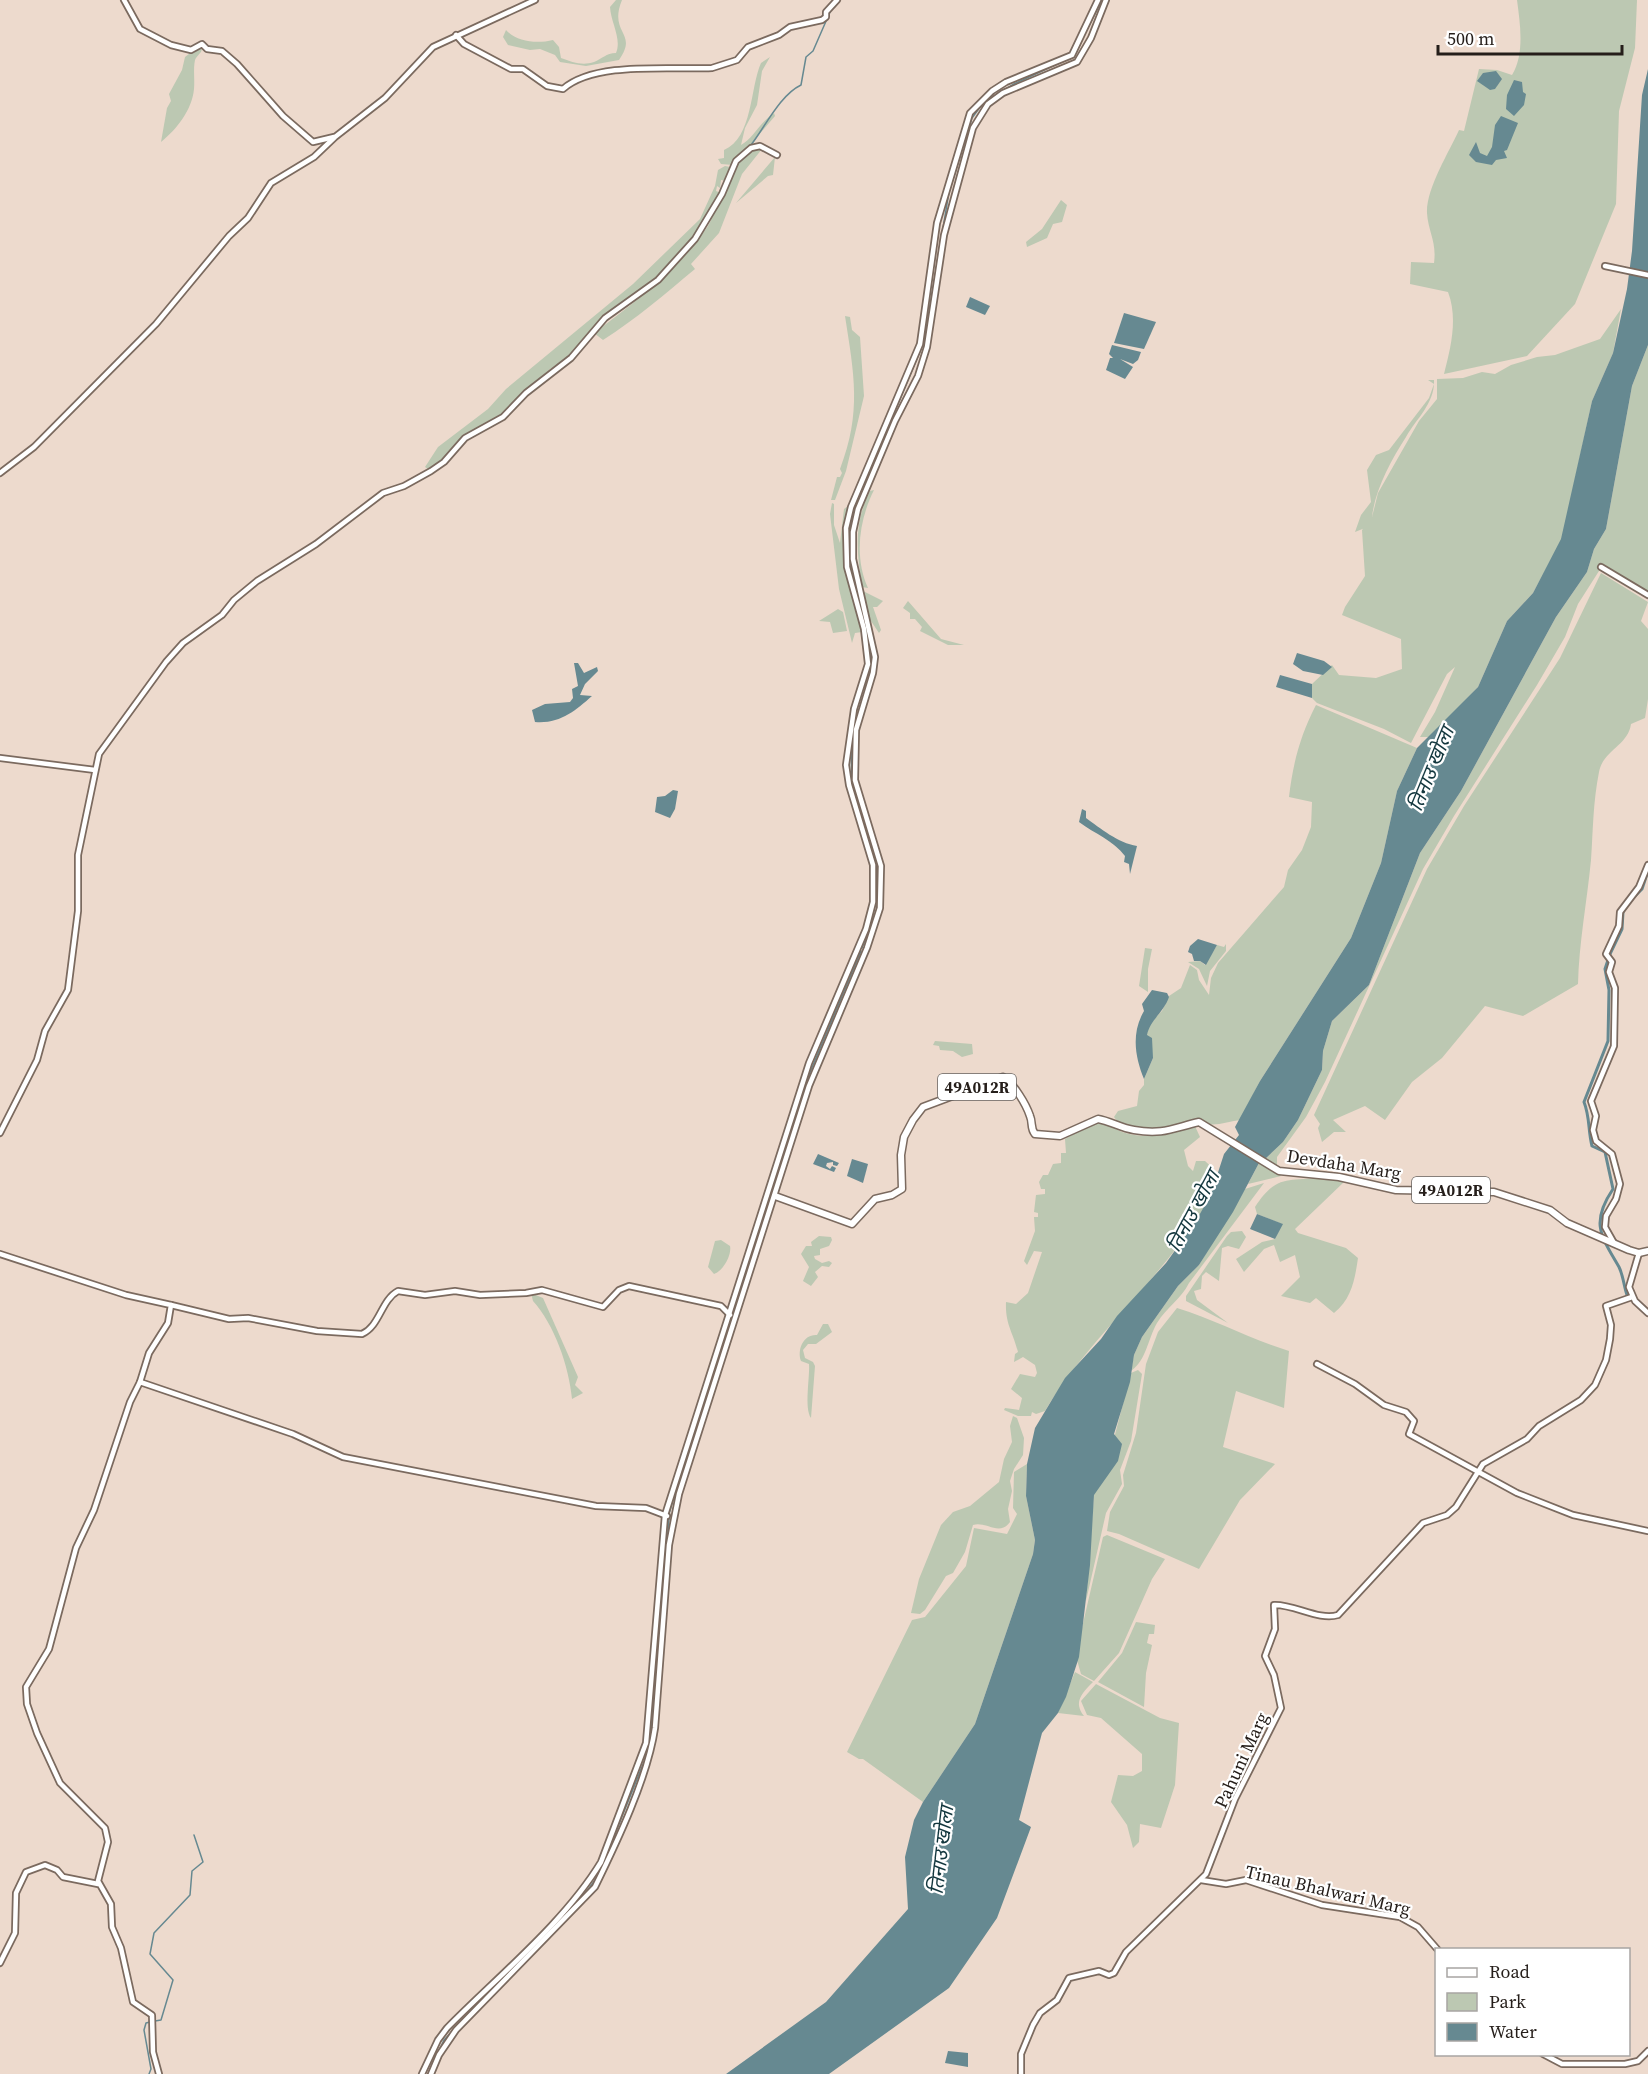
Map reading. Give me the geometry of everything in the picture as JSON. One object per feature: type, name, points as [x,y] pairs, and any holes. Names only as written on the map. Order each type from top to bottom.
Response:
[{"type":"main road","name":"Devdaha Marg","points":[[774,1196],[852,1224],[875,1199],[902,1189],[901,1155],[904,1137],[912,1120],[923,1107],[1001,1077],[1012,1085],[1029,1113],[1031,1130],[1035,1134],[1060,1136],[1098,1119],[1134,1130],[1154,1132],[1176,1130],[1199,1122],[1221,1133],[1279,1171],[1339,1177],[1396,1190],[1494,1192],[1551,1210],[1567,1223],[1639,1253]]},
{"type":"main road","points":[[1639,1253],[1648,1251]]},
{"type":"street","points":[[124,0],[140,29],[171,45],[191,50],[202,44],[207,48],[222,51],[237,64],[283,116],[313,142],[334,137]]},
{"type":"street","points":[[0,473],[34,447],[156,324],[229,236],[249,218],[271,183],[314,157],[334,137],[385,98],[428,50],[535,0]]},
{"type":"street","points":[[456,35],[464,44],[511,69],[523,69],[547,86],[563,89],[574,79],[607,72],[712,68],[737,60],[748,47],[779,35],[790,27],[822,20],[837,0]]},
{"type":"street","points":[[423,2074],[438,2040],[447,2028],[559,1917],[591,1880],[601,1862],[646,1743],[665,1515],[809,1064],[866,929],[873,902],[873,865],[849,785],[846,765],[854,709],[868,664],[864,629],[847,567],[846,528],[851,507],[920,344],[937,223],[970,113],[992,91],[1006,82],[1072,55],[1098,0]]},
{"type":"street","points":[[431,2074],[439,2055],[456,2030],[584,1901],[595,1887],[609,1860],[652,1744],[673,1518],[813,1076],[867,948],[881,901],[881,866],[855,780],[856,730],[873,673],[875,657],[853,559],[853,532],[858,509],[923,359],[932,320],[946,225],[973,128],[988,104],[1003,93],[1077,62],[1091,38],[1106,0]]},
{"type":"street","points":[[0,1133],[37,1060],[45,1031],[68,990],[78,911],[78,855],[99,753],[183,643],[222,615],[234,600],[266,575],[316,544],[383,493],[404,486],[431,471],[465,438],[503,417],[526,393],[571,358],[605,318],[658,280],[695,240],[722,194],[736,161],[746,152],[760,146],[777,155]]},
{"type":"street","points":[[1605,266],[1648,275]]},
{"type":"street","points":[[1602,567],[1648,595]]},
{"type":"street","points":[[0,758],[95,770]]},
{"type":"street","points":[[1608,1241],[1605,1227],[1606,1216],[1616,1199],[1620,1184],[1612,1154],[1596,1141],[1593,1130],[1596,1116],[1591,1101],[1614,1047],[1615,988],[1610,977],[1612,962],[1606,954],[1620,926],[1620,912],[1627,899],[1639,887],[1648,865]]},
{"type":"street","points":[[766,1193],[774,1196]]},
{"type":"street","points":[[1639,1253],[1629,1282],[1632,1297],[1648,1313]]},
{"type":"street","points":[[0,1254],[126,1295],[229,1319],[248,1318],[317,1330],[362,1334],[369,1331],[389,1298],[398,1291],[425,1295],[455,1291],[480,1295],[542,1290],[603,1307],[619,1290],[628,1286],[721,1306],[728,1314],[735,1317]]},
{"type":"street","name":"Pahuni Marg","points":[[1021,2074],[1021,2054],[1040,2013],[1057,2000],[1069,1978],[1099,1971],[1109,1975],[1114,1973],[1126,1952],[1201,1880],[1213,1859],[1235,1799],[1281,1708],[1274,1675],[1265,1656],[1275,1629],[1274,1605],[1289,1606],[1329,1617],[1338,1615],[1423,1523],[1450,1513],[1483,1464],[1527,1439],[1539,1426],[1581,1400],[1595,1385],[1606,1359],[1610,1339],[1611,1325],[1606,1306],[1632,1297]]},
{"type":"street","points":[[98,1884],[108,1842],[105,1828],[60,1783],[37,1733],[27,1704],[26,1687],[49,1649],[76,1548],[94,1510],[149,1353],[168,1323],[171,1305]]},
{"type":"street","points":[[1317,1364],[1355,1384],[1384,1405],[1411,1415],[1414,1422],[1409,1434],[1477,1473],[1517,1493],[1573,1515],[1648,1531]]},
{"type":"street","points":[[140,1382],[293,1434],[343,1457],[596,1506],[622,1505],[646,1508],[673,1518]]},
{"type":"street","points":[[0,1963],[15,1933],[16,1893],[26,1872],[45,1865],[57,1870],[63,1877],[98,1884],[108,1894],[111,1904],[112,1927],[121,1948],[133,2002],[152,2015],[153,2052],[159,2074]]},
{"type":"street","name":"Tinau Bhalwari Marg","points":[[1201,1880],[1226,1884],[1246,1880],[1314,1904],[1400,1917],[1418,1927],[1436,1948]]},
{"type":"street","points":[[1545,2056],[1562,2064],[1625,2064],[1638,2061],[1648,2051]]},
{"type":"green space","points":[[616,0],[622,0],[618,20],[626,44],[619,60],[586,66],[560,62],[555,55],[540,49],[530,50],[508,45],[503,37],[506,30],[528,41],[553,40],[559,47],[561,58],[581,64],[594,62],[616,53],[618,48],[610,7]]},
{"type":"green space","points":[[1517,0],[1637,0],[1635,48],[1619,111],[1616,204],[1575,304],[1527,356],[1444,374],[1452,333],[1451,302],[1448,292],[1410,284],[1411,262],[1434,263],[1434,249],[1427,213],[1430,193],[1459,130],[1464,131],[1479,69],[1497,70],[1512,75],[1516,67],[1520,48]]},
{"type":"green space","points":[[198,47],[202,49],[195,60],[193,97],[178,125],[161,142],[167,108],[171,101],[169,94],[182,70],[185,57]]},
{"type":"green space","points":[[770,57],[762,71],[757,105],[745,128],[741,145],[764,121],[774,113],[775,116],[733,165],[721,164],[718,159],[724,158],[724,150],[733,144],[746,124],[757,73],[761,63]]},
{"type":"green space","points":[[758,148],[762,149],[742,174],[719,233],[691,264],[695,269],[639,315],[603,340],[594,333],[646,292],[681,259],[709,224],[734,169],[749,153]]},
{"type":"green space","points":[[775,157],[773,175],[768,176],[736,203]]},
{"type":"green space","points":[[725,166],[730,167],[727,181],[721,180],[720,188],[717,186],[716,191],[721,193],[695,238],[658,280],[617,305],[589,332],[570,358],[550,369],[503,415],[465,437],[431,471],[425,467],[438,447],[488,409],[506,389],[633,284],[700,219],[715,186],[718,170]]},
{"type":"green space","points":[[1061,200],[1067,205],[1062,222],[1053,224],[1047,238],[1027,247],[1026,242],[1042,229]]},
{"type":"green space","points":[[1621,309],[1613,353],[1592,401],[1562,539],[1533,593],[1507,621],[1478,687],[1430,737],[1420,737],[1435,712],[1455,667],[1447,674],[1411,743],[1384,729],[1317,703],[1312,698],[1312,684],[1332,665],[1339,675],[1376,678],[1402,669],[1401,639],[1342,615],[1365,576],[1363,529],[1355,532],[1361,515],[1371,502],[1367,470],[1376,455],[1389,450],[1429,398],[1434,385],[1432,396],[1389,465],[1376,496],[1372,517],[1378,493],[1419,421],[1437,399],[1437,379],[1463,378],[1482,372],[1495,374],[1511,365],[1537,357],[1555,355],[1600,339]]},
{"type":"green space","points":[[845,316],[850,317],[852,330],[860,337],[864,396],[846,471],[835,500],[831,500],[837,477],[840,477],[842,473],[840,469],[847,448],[854,411],[853,375]]},
{"type":"green space","points":[[1648,345],[1648,595],[1601,567],[1578,604],[1565,637],[1537,685],[1423,869],[1325,1082],[1306,1117],[1277,1157],[1277,1165],[1286,1170],[1282,1171],[1264,1160],[1283,1142],[1298,1120],[1322,1070],[1323,1051],[1332,1021],[1369,985],[1420,853],[1461,791],[1556,617],[1587,572],[1594,549],[1606,529],[1632,386]]},
{"type":"green space","points":[[874,490],[865,514],[860,539],[861,564],[868,588],[862,587],[858,538],[865,503],[870,491]]},
{"type":"green space","points":[[832,503],[834,504],[834,525],[840,543],[844,509],[848,506],[856,509],[851,554],[869,635],[863,637],[862,632],[855,633],[852,643],[839,589],[830,514]]},
{"type":"green space","points":[[1601,573],[1648,602],[1641,621],[1648,629],[1648,699],[1645,718],[1631,724],[1625,738],[1605,758],[1599,772],[1578,984],[1523,1016],[1485,1006],[1442,1058],[1412,1082],[1385,1120],[1365,1106],[1333,1120],[1346,1132],[1334,1132],[1322,1142],[1318,1128],[1320,1124],[1314,1115],[1427,869],[1464,806],[1560,658]]},
{"type":"green space","points":[[863,591],[883,601],[877,607],[873,607],[881,630],[879,633],[869,618]]},
{"type":"green space","points":[[908,601],[941,639],[964,645],[948,645],[920,631],[922,627],[915,619],[910,619],[910,613],[903,608]]},
{"type":"green space","points":[[838,609],[843,612],[847,631],[833,633],[830,622],[819,621]]},
{"type":"green space","points":[[1316,705],[1417,748],[1397,791],[1381,863],[1351,938],[1260,1081],[1240,1120],[1207,1124],[1194,1120],[1141,1131],[1122,1125],[1114,1117],[1118,1111],[1137,1106],[1139,1091],[1144,1085],[1144,1079],[1153,1058],[1146,1036],[1149,1023],[1162,1011],[1169,996],[1181,988],[1190,965],[1197,970],[1199,980],[1209,995],[1211,978],[1218,963],[1284,887],[1288,870],[1302,850],[1311,827],[1312,802],[1289,797],[1298,750]]},
{"type":"green space","points":[[1226,944],[1226,951],[1210,971],[1207,986],[1199,969],[1188,962],[1200,961],[1205,965],[1217,945],[1224,947]]},
{"type":"green space","points":[[1145,948],[1152,949],[1148,969],[1148,992],[1139,986]]},
{"type":"green space","points":[[935,1041],[972,1044],[973,1054],[962,1057],[953,1051],[940,1050],[939,1046],[933,1045]]},
{"type":"green space","points":[[1100,1121],[1122,1132],[1140,1136],[1177,1131],[1194,1124],[1200,1137],[1184,1150],[1188,1166],[1193,1171],[1196,1161],[1205,1161],[1217,1172],[1213,1189],[1202,1212],[1177,1247],[1079,1362],[1045,1411],[1036,1414],[1032,1412],[1031,1416],[1018,1416],[1004,1410],[1005,1408],[1019,1410],[1022,1398],[1011,1389],[1020,1374],[1035,1377],[1037,1373],[1035,1365],[1023,1357],[1014,1362],[1015,1354],[1018,1352],[1008,1322],[1006,1302],[1016,1304],[1028,1293],[1042,1252],[1034,1251],[1027,1265],[1024,1261],[1035,1231],[1034,1217],[1038,1217],[1038,1213],[1034,1212],[1036,1195],[1045,1194],[1045,1189],[1041,1189],[1039,1182],[1043,1175],[1048,1175],[1053,1164],[1061,1163],[1061,1153],[1066,1153],[1065,1139],[1094,1122]]},
{"type":"green space","points":[[1259,1163],[1279,1172],[1281,1176],[1248,1184]]},
{"type":"green space","points":[[1325,1177],[1345,1181],[1295,1229],[1298,1233],[1346,1248],[1358,1258],[1349,1295],[1334,1313],[1316,1298],[1310,1303],[1281,1296],[1300,1277],[1295,1255],[1280,1262],[1274,1245],[1264,1249],[1244,1272],[1236,1259],[1262,1242],[1275,1239],[1282,1224],[1257,1214],[1255,1207],[1270,1189],[1285,1181]]},
{"type":"green space","points":[[1264,1183],[1182,1294],[1161,1317],[1144,1355],[1131,1371],[1134,1355],[1142,1337],[1178,1286],[1199,1265],[1245,1189]]},
{"type":"green space","points":[[1242,1231],[1246,1237],[1239,1249],[1228,1246],[1222,1248],[1219,1281],[1206,1272],[1202,1276],[1201,1289],[1194,1291],[1197,1300],[1228,1323],[1186,1301],[1186,1296],[1227,1236],[1231,1232]]},
{"type":"green space","points":[[819,1236],[831,1237],[832,1240],[829,1246],[820,1249],[820,1255],[814,1256],[815,1259],[822,1263],[829,1261],[832,1263],[829,1267],[822,1266],[815,1272],[818,1277],[811,1286],[803,1281],[809,1267],[801,1254],[806,1246],[812,1246],[811,1242]]},
{"type":"green space","points":[[721,1240],[730,1246],[730,1254],[724,1266],[714,1274],[708,1267],[715,1241]]},
{"type":"green space","points":[[531,1293],[543,1298],[578,1377],[575,1385],[583,1393],[572,1399],[568,1373],[554,1333],[533,1301]]},
{"type":"green space","points":[[1177,1308],[1289,1351],[1284,1408],[1236,1391],[1223,1447],[1275,1464],[1240,1500],[1199,1569],[1119,1534],[1107,1531],[1110,1512],[1124,1486],[1123,1475],[1136,1433],[1146,1364],[1158,1332]]},
{"type":"green space","points":[[823,1324],[828,1324],[832,1332],[816,1344],[808,1344],[803,1350],[805,1358],[813,1362],[815,1366],[811,1418],[808,1400],[809,1364],[801,1361],[800,1352],[805,1340],[812,1335],[817,1335]]},
{"type":"green space","points":[[1138,1370],[1142,1374],[1131,1441],[1120,1470],[1122,1484],[1106,1513],[1086,1601],[1094,1494],[1104,1477],[1131,1373]]},
{"type":"green space","points":[[1013,1416],[1017,1418],[1024,1438],[1023,1455],[1010,1481],[1012,1491],[1008,1509],[1010,1522],[1002,1528],[973,1525],[965,1552],[953,1573],[946,1576],[925,1610],[920,1614],[911,1613],[919,1579],[941,1525],[953,1512],[970,1506],[999,1482],[1004,1459],[1012,1442],[1010,1426]]},
{"type":"green space","points":[[1027,1464],[1026,1496],[1035,1540],[1033,1554],[975,1724],[923,1802],[863,1759],[847,1752],[912,1620],[925,1617],[966,1566],[974,1528],[1007,1534],[1017,1514],[1013,1508],[1014,1472]]},
{"type":"green space","points":[[1107,1535],[1165,1559],[1152,1579],[1119,1653],[1094,1681],[1081,1674],[1077,1660],[1081,1632],[1103,1537]]},
{"type":"green space","points":[[1136,1622],[1155,1625],[1154,1634],[1149,1634],[1147,1643],[1152,1645],[1146,1673],[1144,1707],[1098,1682],[1122,1653]]},
{"type":"green space","points":[[1075,1672],[1093,1682],[1080,1698],[1079,1706],[1084,1716],[1058,1713]]},
{"type":"green space","points":[[1096,1684],[1160,1718],[1179,1723],[1175,1785],[1161,1828],[1140,1824],[1139,1842],[1133,1848],[1127,1825],[1111,1802],[1118,1775],[1133,1776],[1142,1771],[1142,1754],[1101,1718],[1087,1715],[1081,1701]]},
{"type":"water","name":"तिनाउ खोला","points":[[1648,69],[1648,345],[1632,386],[1606,529],[1594,549],[1587,572],[1556,617],[1461,791],[1420,853],[1369,985],[1332,1021],[1323,1051],[1322,1070],[1298,1120],[1283,1142],[1264,1160],[1260,1158],[1257,1161],[1259,1163],[1233,1212],[1199,1265],[1178,1286],[1142,1337],[1134,1355],[1130,1382],[1114,1434],[1122,1444],[1118,1461],[1094,1495],[1090,1565],[1079,1657],[1066,1697],[1058,1713],[1042,1733],[1019,1820],[1031,1827],[997,1918],[949,1988],[829,2074],[726,2074],[826,2002],[908,1909],[905,1857],[914,1820],[923,1802],[975,1724],[1033,1554],[1035,1540],[1026,1496],[1027,1464],[1035,1428],[1065,1378],[1101,1339],[1117,1316],[1166,1263],[1196,1221],[1211,1194],[1224,1154],[1239,1135],[1235,1127],[1260,1081],[1351,938],[1381,863],[1397,791],[1417,748],[1478,687],[1507,621],[1533,593],[1561,539],[1592,401],[1613,353],[1627,289],[1632,251],[1642,95]]},
{"type":"water","points":[[1496,71],[1502,79],[1495,89],[1490,90],[1477,81],[1483,73]]},
{"type":"water","points":[[1514,80],[1522,82],[1523,92],[1526,94],[1524,105],[1514,116],[1506,109],[1507,95]]},
{"type":"water","points":[[1501,116],[1518,123],[1507,150],[1504,151],[1507,158],[1496,160],[1492,165],[1476,162],[1469,155],[1476,142],[1480,153],[1487,156],[1492,147],[1495,125]]},
{"type":"water","points":[[970,297],[990,306],[985,315],[966,307]]},
{"type":"water","points":[[1124,313],[1156,322],[1144,349],[1114,343]]},
{"type":"water","points":[[1112,345],[1141,352],[1138,360],[1133,364],[1120,359],[1133,367],[1125,379],[1106,370],[1110,358],[1113,358],[1109,354]]},
{"type":"water","points":[[1297,653],[1324,661],[1332,667],[1323,675],[1303,671],[1293,664]]},
{"type":"water","points":[[574,663],[578,663],[584,673],[597,667],[598,671],[585,684],[580,695],[592,696],[560,719],[535,722],[532,710],[545,704],[570,702],[573,698],[572,689],[578,686]]},
{"type":"water","points":[[1280,675],[1312,684],[1312,698],[1276,687]]},
{"type":"water","points":[[673,790],[678,791],[675,809],[670,818],[655,812],[657,797],[665,796]]},
{"type":"water","points":[[1082,809],[1086,811],[1086,818],[1103,830],[1123,842],[1137,846],[1130,874],[1129,864],[1124,862],[1125,856],[1120,850],[1079,822]]},
{"type":"water","points":[[1198,939],[1217,945],[1206,965],[1200,961],[1194,961],[1192,954],[1188,952],[1190,946]]},
{"type":"water","points":[[1152,990],[1167,993],[1169,997],[1147,1035],[1152,1038],[1153,1058],[1144,1079],[1138,1062],[1136,1036],[1144,1011],[1142,1004]]},
{"type":"water","points":[[818,1154],[839,1163],[837,1166],[833,1165],[833,1162],[827,1163],[826,1166],[830,1169],[832,1166],[836,1168],[834,1172],[813,1164]]},
{"type":"water","points":[[852,1159],[868,1164],[863,1183],[847,1176]]},
{"type":"water","points":[[1257,1214],[1283,1224],[1275,1239],[1250,1229]]},
{"type":"water","points":[[948,2051],[968,2053],[968,2067],[945,2063]]},
{"type":"waterway","points":[[1075,53],[1102,0]]},
{"type":"waterway","points":[[751,145],[786,96],[801,85],[806,57],[813,51],[830,12]]},
{"type":"waterway","points":[[855,506],[924,342],[949,192],[972,118],[983,103],[1014,84],[1072,57]]},
{"type":"waterway","points":[[848,534],[854,509]]},
{"type":"waterway","points":[[849,548],[850,570]]},
{"type":"waterway","points":[[862,612],[865,625]]},
{"type":"waterway","points":[[867,635],[869,657]]},
{"type":"waterway","points":[[860,698],[868,671]]},
{"type":"waterway","points":[[854,721],[858,703]]},
{"type":"waterway","points":[[851,747],[852,787]]},
{"type":"waterway","points":[[859,812],[874,862]]},
{"type":"waterway","points":[[862,948],[870,928],[874,908],[875,866]]},
{"type":"waterway","points":[[1633,898],[1642,889],[1648,871]]},
{"type":"waterway","points":[[1609,956],[1622,929],[1623,912],[1629,903]]},
{"type":"waterway","points":[[771,1193],[808,1077],[861,951]]},
{"type":"waterway","points":[[1608,960],[1605,969],[1609,990],[1608,1041],[1584,1102],[1592,1146],[1605,1152],[1613,1189],[1606,1201],[1600,1220],[1603,1238],[1620,1270],[1627,1295]]},
{"type":"waterway","points":[[732,1315],[770,1197]]},
{"type":"waterway","points":[[711,1378],[732,1317]]},
{"type":"waterway","points":[[669,1514],[682,1469]]},
{"type":"waterway","points":[[650,1742],[669,1519]]},
{"type":"waterway","points":[[584,1895],[598,1876],[648,1752]]},
{"type":"waterway","points":[[155,2021],[161,2020],[173,1980],[150,1954],[154,1933],[190,1895],[192,1871],[203,1862],[194,1835]]},
{"type":"waterway","points":[[428,2074],[444,2040],[518,1963]]},
{"type":"waterway","points":[[149,2074],[151,2069],[144,2030],[146,2023],[150,2022]]}]
